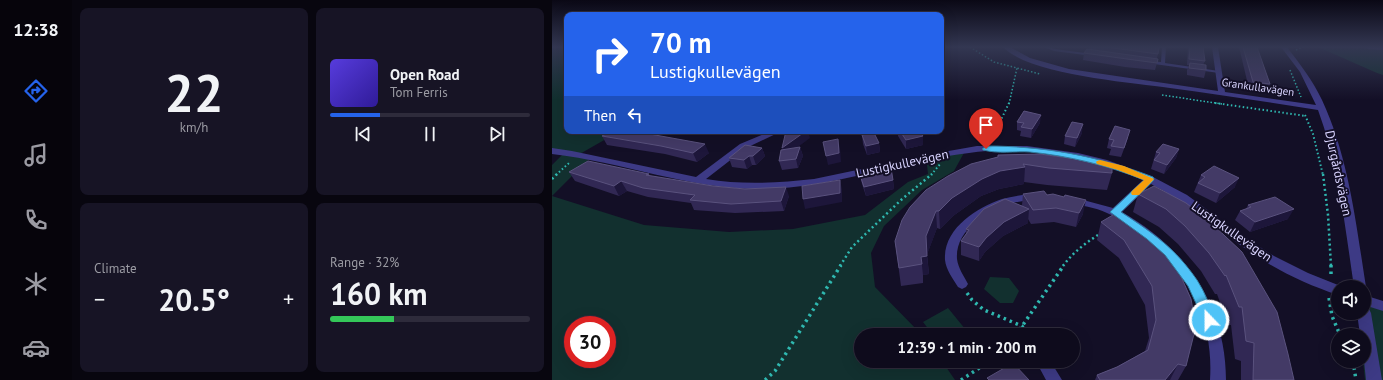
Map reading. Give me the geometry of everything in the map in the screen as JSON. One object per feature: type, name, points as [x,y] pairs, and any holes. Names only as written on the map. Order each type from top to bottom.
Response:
[{"type":"street","name":"Grankullavägen","points":[[1045,65],[1090,74],[1322,108]]},
{"type":"street","points":[[1218,65],[1222,94]]},
{"type":"street","name":"Djurgårdsvägen","points":[[1297,65],[1303,72],[1322,108],[1333,140],[1341,174],[1359,280]]},
{"type":"street","points":[[698,180],[743,146],[771,134]]},
{"type":"street","name":"Lustigkullevägen","points":[[552,151],[698,180],[736,185],[794,184],[814,182],[977,149],[1016,148],[1058,152],[1121,168],[1150,179],[1193,203],[1239,239],[1262,254],[1293,272],[1331,288]]},
{"type":"street","points":[[1115,212],[1150,179]]},
{"type":"street","points":[[962,284],[953,268],[951,251],[958,234],[965,225],[986,210],[1006,201],[1035,196],[1046,197]]},
{"type":"street","points":[[1059,198],[1081,202],[1115,212],[1151,236],[1169,252],[1193,284],[1206,309],[1213,331],[1218,356],[1218,380]]},
{"type":"street","points":[[1371,302],[1383,306]]},
{"type":"street","points":[[1365,320],[1374,380]]},
{"type":"street","points":[[1047,368],[1054,380]]},
{"type":"lane","points":[[1168,65],[1219,72]]},
{"type":"path","points":[[977,149],[977,146],[998,127],[1004,117],[1013,94],[1017,68]]},
{"type":"path","points":[[1301,105],[1315,139],[1324,183],[1331,280]]},
{"type":"path","points":[[765,380],[775,371],[852,247],[901,200],[934,173],[947,154]]},
{"type":"path","points":[[552,178],[570,162],[582,156]]},
{"type":"path","points":[[962,284],[970,298],[979,308],[1022,326],[1068,259],[1083,245],[1106,230]]},
{"type":"path","points":[[961,380],[979,368]]},
{"type":"path","points":[[1354,368],[1356,380]]},
{"type":"green space","points":[[552,65],[564,65],[564,134],[615,134],[578,155],[590,158],[552,196],[552,165],[563,154],[552,152]]},
{"type":"green space","points":[[1358,65],[1383,65],[1383,75]]},
{"type":"green space","points":[[965,151],[954,171],[922,190],[884,226],[871,253],[875,287],[915,328],[854,328],[854,368],[947,368],[955,380],[552,380],[552,196],[644,225],[729,232],[793,229],[865,215],[908,182],[928,174],[927,165],[947,154]]},
{"type":"green space","points":[[990,277],[1009,278],[1019,291],[1013,303],[1000,303],[984,289]]},
{"type":"green space","points":[[1371,301],[1383,305],[1383,380],[1365,380],[1364,368],[1371,368],[1371,328],[1362,328],[1363,320],[1371,320]]},
{"type":"green space","points":[[948,308],[964,328],[928,328],[923,322]]},
{"type":"building","points":[[1190,65],[1206,65],[1206,70],[1189,68]]},
{"type":"building","points":[[1248,65],[1263,65],[1270,84],[1253,82]]},
{"type":"building","points":[[1024,111],[1041,115],[1032,129],[1021,127],[1024,123],[1017,122]]},
{"type":"building","points":[[1072,122],[1083,124],[1077,138],[1065,136]]},
{"type":"building","points":[[1115,126],[1130,130],[1124,148],[1111,146],[1114,140],[1109,139]]},
{"type":"building","points":[[606,134],[650,134],[705,144],[693,153],[602,136]]},
{"type":"building","points":[[785,134],[802,134],[782,148]]},
{"type":"building","points":[[874,134],[879,143],[866,146],[862,135]]},
{"type":"building","points":[[902,134],[921,134],[923,136],[906,140]]},
{"type":"building","points":[[838,139],[839,153],[826,156],[823,142]]},
{"type":"building","points":[[1163,144],[1179,149],[1167,165],[1154,160],[1160,153],[1156,152]]},
{"type":"building","points":[[745,145],[762,148],[753,156],[749,156],[744,160],[729,158]]},
{"type":"building","points":[[800,147],[796,159],[779,161],[781,150]]},
{"type":"building","points":[[1040,154],[1076,159],[1112,168],[1112,173],[1049,168],[1023,164],[1025,167],[1000,171],[982,179],[952,198],[939,211],[936,211],[926,236],[927,256],[921,257],[922,264],[899,268],[895,241],[902,220],[910,207],[926,190],[971,164],[998,157],[998,155]]},
{"type":"building","points":[[588,161],[649,174],[646,175],[713,186],[745,189],[786,187],[781,201],[731,204],[690,200],[695,195],[643,188],[621,181],[614,186],[569,172]]},
{"type":"building","points":[[1214,166],[1239,178],[1220,193],[1198,183],[1205,177],[1201,175]]},
{"type":"building","points":[[891,168],[893,180],[864,187],[860,175]]},
{"type":"building","points":[[840,180],[840,193],[803,199],[802,186]]},
{"type":"building","points":[[1154,186],[1186,203],[1208,220],[1242,252],[1277,312],[1294,380],[1253,380],[1254,343],[1246,341],[1242,307],[1239,307],[1226,275],[1225,276],[1209,253],[1185,226],[1166,209],[1138,194]]},
{"type":"building","points":[[1044,191],[1047,195],[1053,194],[1064,197],[1065,195],[1086,200],[1079,213],[1056,208],[1033,210],[1023,194]]},
{"type":"building","points":[[1275,197],[1294,209],[1255,222],[1240,211],[1251,207],[1248,205]]},
{"type":"building","points":[[1005,199],[1029,209],[1004,222],[986,238],[979,247],[961,241],[969,230],[966,229],[984,209]]},
{"type":"building","points":[[1118,212],[1141,226],[1175,263],[1191,299],[1196,326],[1186,366],[1178,364],[1165,380],[1100,380],[1097,375],[1117,367],[1148,350],[1156,320],[1152,286],[1124,240],[1101,222]]},
{"type":"building","points":[[1004,368],[1018,368],[1029,380],[989,380],[987,378]]},
{"type":"slow traffic","points":[[1100,162],[1150,179],[1135,193]]},
{"type":"route","points":[[986,149],[1016,148],[1058,152],[1121,168],[1150,179],[1115,212],[1151,236],[1169,252],[1193,284],[1206,309],[1209,320]]}]
